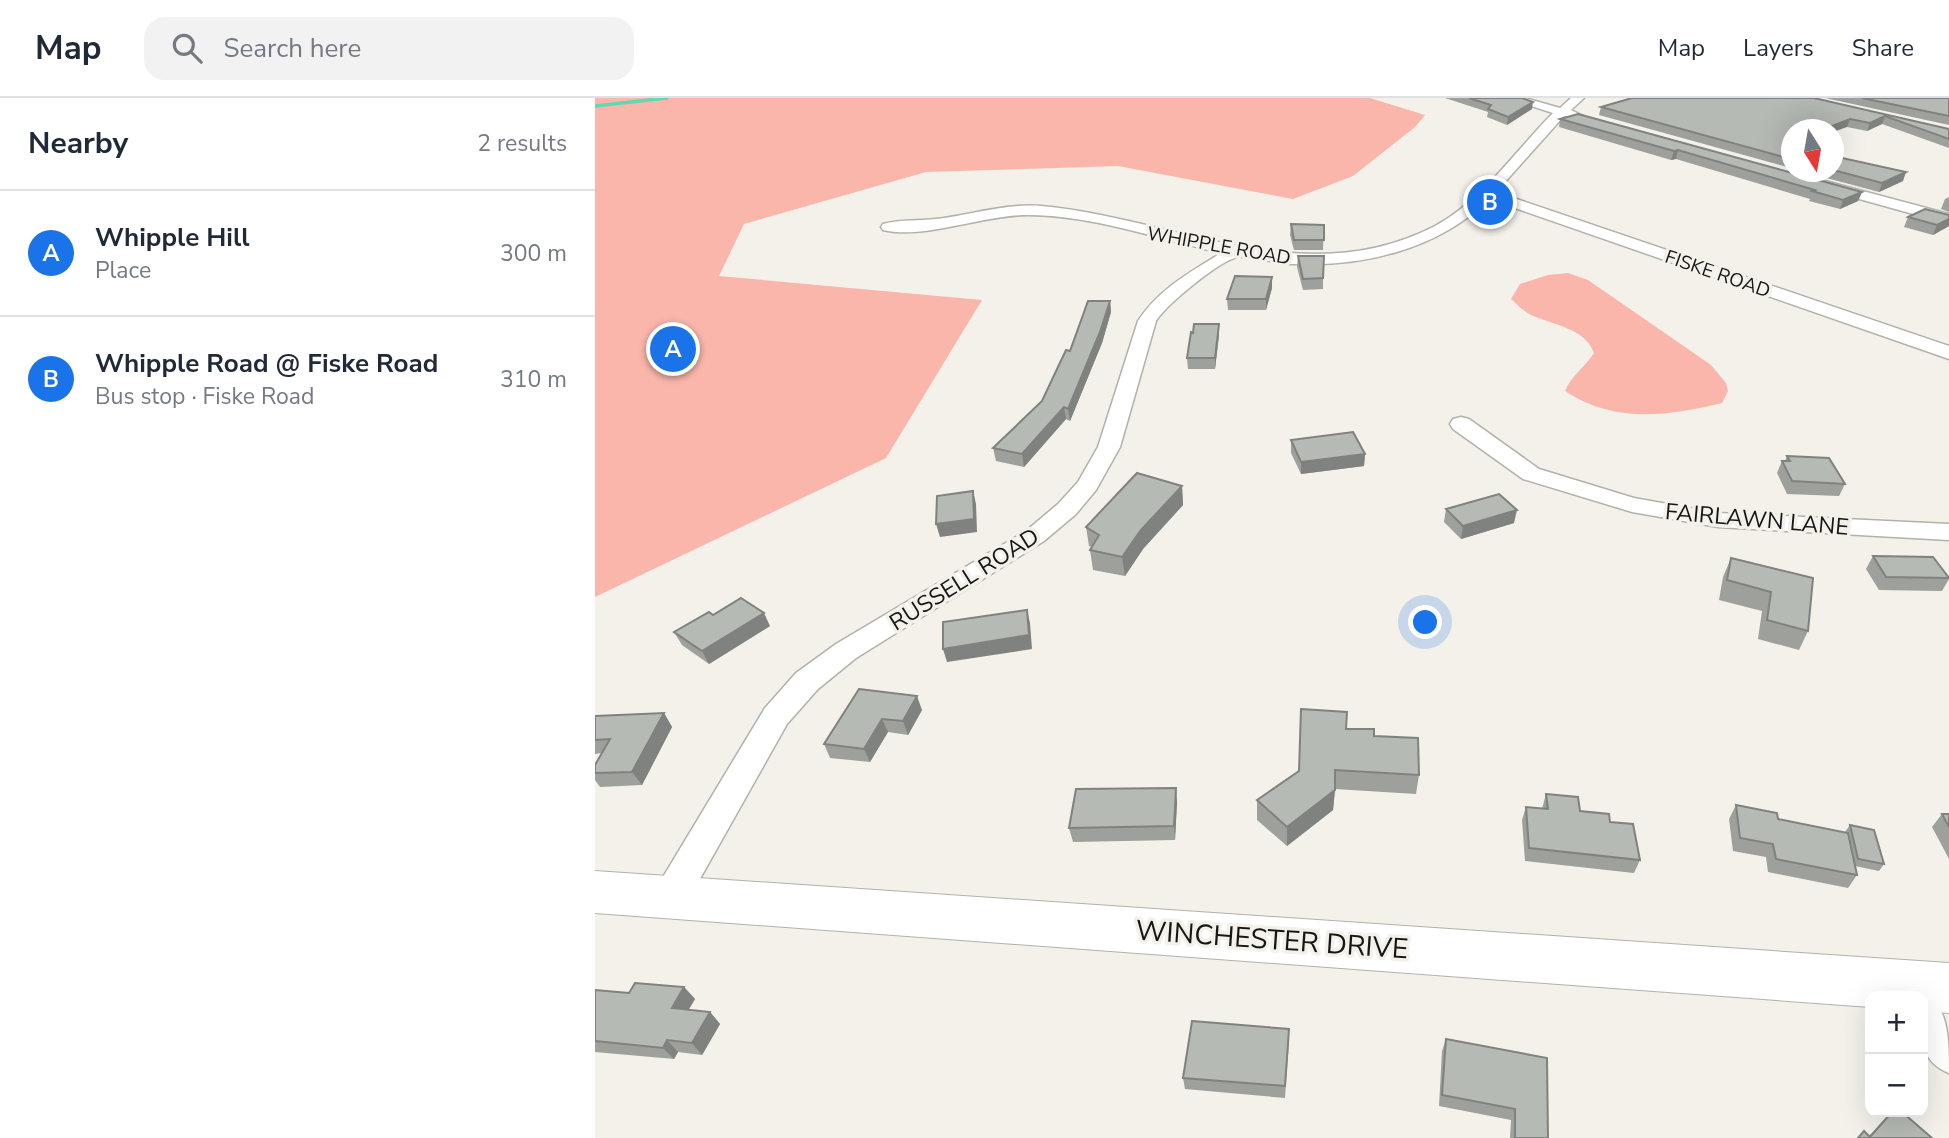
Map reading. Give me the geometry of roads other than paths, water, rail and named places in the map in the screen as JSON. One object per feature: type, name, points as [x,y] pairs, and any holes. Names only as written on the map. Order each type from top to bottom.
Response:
[{"type":"street","points":[[1512,98],[1588,119]]},
{"type":"street","name":"WHIPPLE ROAD","points":[[889,227],[934,224],[994,212],[1030,211],[1098,222],[1234,252],[1312,261],[1371,254],[1416,240],[1442,228],[1470,210],[1531,141],[1578,98]]},
{"type":"street","points":[[1815,182],[1949,219]]},
{"type":"street","name":"FISKE ROAD","points":[[1486,194],[1949,353]]},
{"type":"street","name":"RUSSELL ROAD","points":[[670,898],[771,725],[807,681],[846,651],[1025,543],[1056,519],[1082,493],[1105,458],[1152,311],[1165,297],[1234,252]]},
{"type":"street","name":"FAIRLAWN LANE","points":[[1461,424],[1531,474],[1632,505],[1718,520],[1949,533]]},
{"type":"street","name":"WINCHESTER DRIVE","points":[[595,892],[1871,991]]},
{"type":"street","points":[[1928,1006],[1949,1052]]},
{"type":"waterway","points":[[595,106],[667,98]]},
{"type":"place","name":"Whipple Road @ Fiske Road","points":[[1490,202]]},
{"type":"place","name":"Whipple Hill","points":[[673,349]]}]
